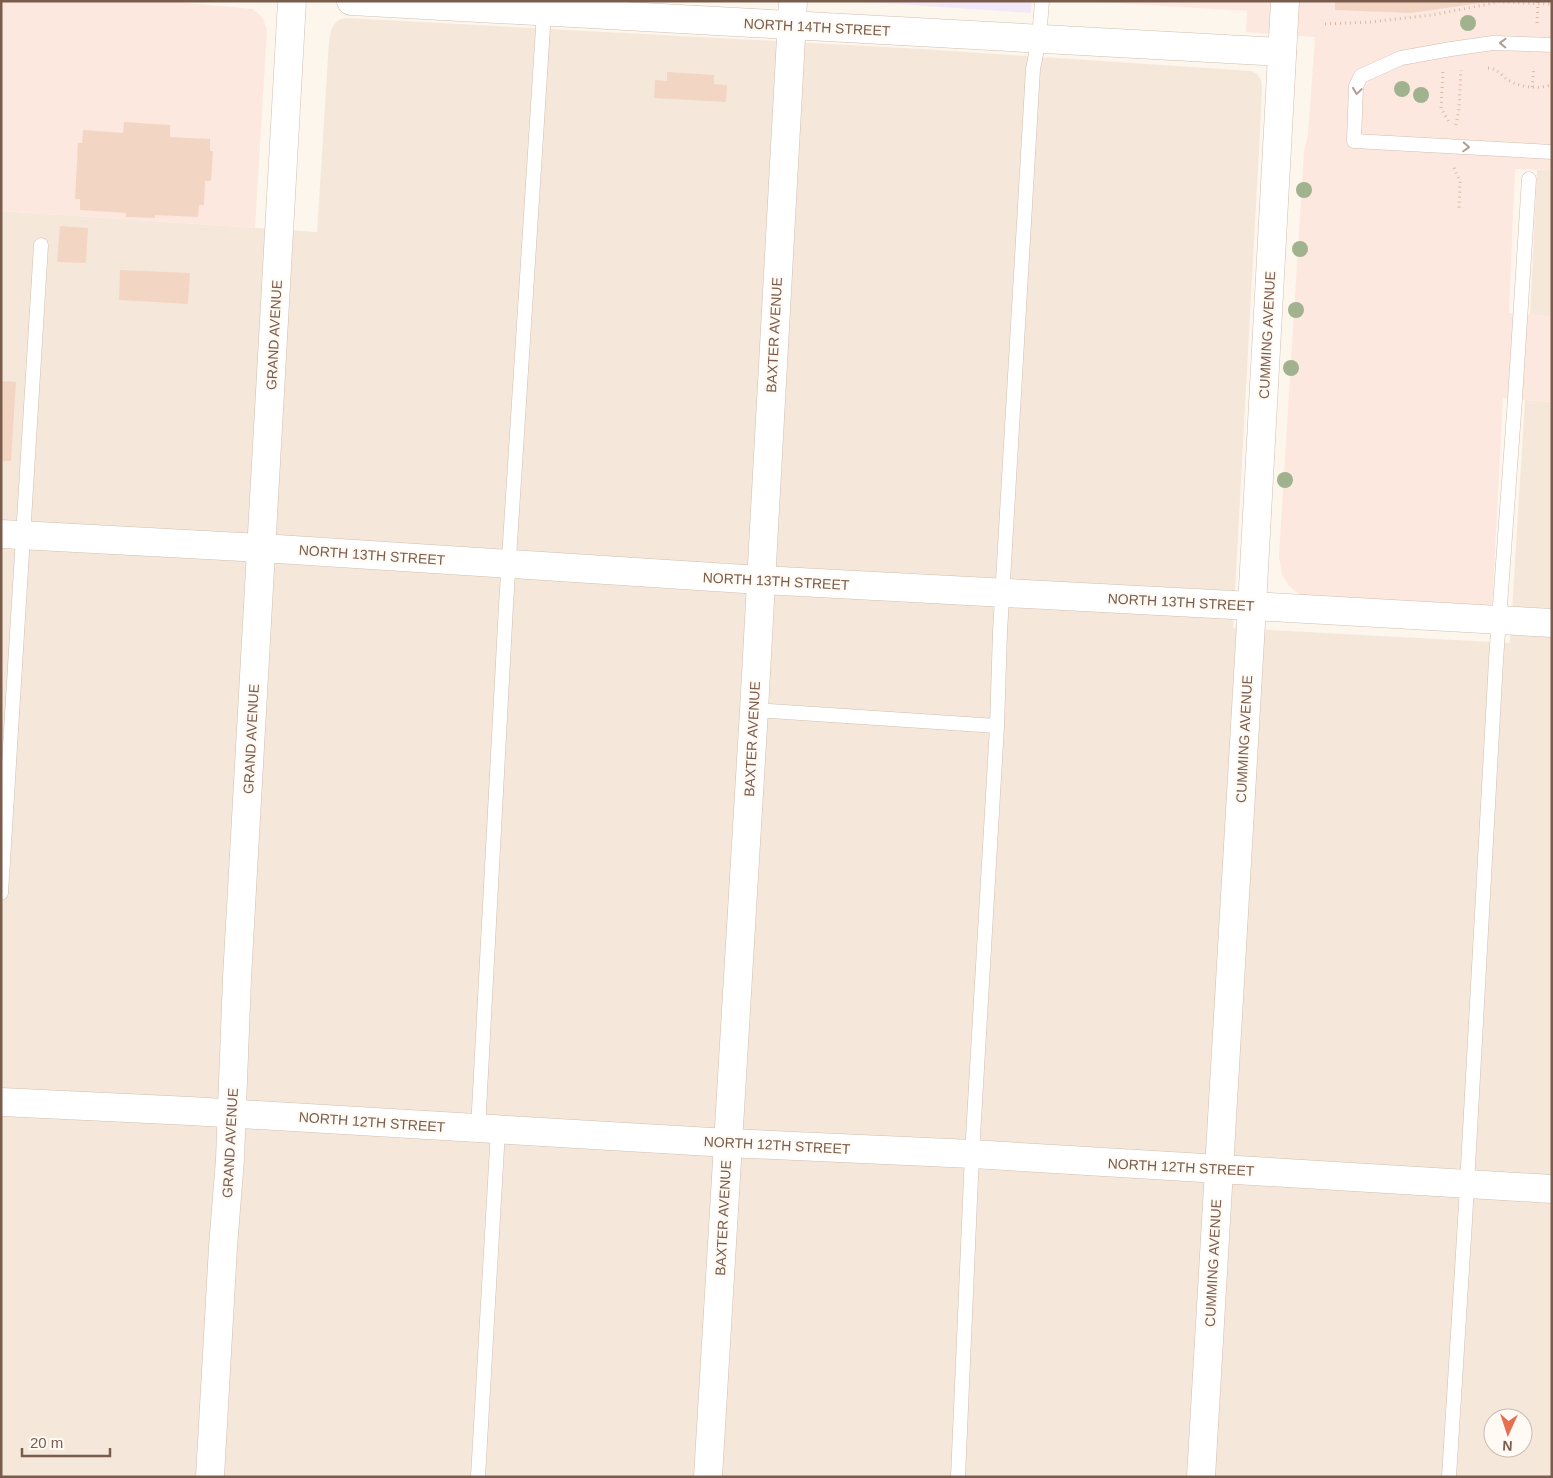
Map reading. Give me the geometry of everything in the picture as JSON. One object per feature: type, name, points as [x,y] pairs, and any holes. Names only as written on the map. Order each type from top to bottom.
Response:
[{"type":"street","name":"GRAND AVENUE","points":[[210,1477],[222,1257],[230,1159],[238,968],[292,1]]},
{"type":"street","name":"NORTH 14TH STREET","points":[[351,1],[544,12],[792,13],[1039,39],[1282,52]]},
{"type":"street","name":"CUMMING AVENUE","points":[[1201,1477],[1285,1]]},
{"type":"street","name":"BAXTER AVENUE","points":[[708,1477],[754,710],[792,13]]},
{"type":"street","name":"NORTH 13TH STREET","points":[[12,534],[760,580],[1552,623]]},
{"type":"street","name":"NORTH 12TH STREET","points":[[1,1102],[728,1143],[972,1154],[1552,1189]]},
{"type":"lane","points":[[958,1477],[972,1154],[1003,593],[1033,69],[1039,39],[1042,1]]},
{"type":"lane","points":[[478,1477],[508,564],[544,12]]},
{"type":"lane","points":[[1552,45],[1493,43],[1451,49],[1401,58],[1361,76],[1356,86],[1354,141],[1552,152]]},
{"type":"lane","points":[[1449,1477],[1499,620],[1528,179]]},
{"type":"lane","points":[[1,893],[12,534],[41,245]]},
{"type":"lane","points":[[754,710],[997,726]]},
{"type":"path","points":[[1325,24],[1370,22],[1424,16],[1499,2],[1552,4]]},
{"type":"path","points":[[1461,69],[1469,68]]},
{"type":"path","points":[[1485,68],[1492,68],[1521,86],[1532,88],[1552,85]]},
{"type":"path","points":[[1436,70],[1443,69],[1441,108],[1450,124]]},
{"type":"shaded area","points":[[1,1],[166,1],[253,9],[262,17],[267,29],[255,228],[1,211]]},
{"type":"shaded area","points":[[852,1],[1032,1],[1031,13]]},
{"type":"shaded area","points":[[1084,1],[1552,1],[1552,170],[1515,169],[1509,313],[1552,316],[1552,402],[1503,398],[1492,610],[1301,596],[1289,586],[1282,575],[1279,556],[1280,538],[1304,151],[1308,134],[1315,37],[1246,32],[1247,11]]},
{"type":"shaded area","points":[[347,18],[922,49],[1251,71],[1257,74],[1261,80],[1262,88],[1233,628],[1510,643],[1525,400],[1552,402],[1552,1477],[1,1477],[1,211],[317,232],[329,41],[331,30],[336,22]]},
{"type":"shaded area","points":[[1537,170],[1552,170],[1552,317],[1530,316]]},
{"type":"building","points":[[1335,1],[1488,2],[1411,13],[1335,10]]},
{"type":"building","points":[[667,72],[714,75],[714,84],[727,85],[726,102],[654,98],[655,80],[667,81]]},
{"type":"building","points":[[124,122],[170,125],[170,137],[210,139],[210,151],[213,151],[211,181],[205,181],[204,205],[199,205],[198,217],[155,215],[155,218],[126,217],[126,213],[80,210],[80,199],[75,199],[78,143],[82,143],[83,130],[123,133]]},
{"type":"building","points":[[60,226],[88,228],[86,263],[57,262]]},
{"type":"building","points":[[120,270],[190,273],[188,304],[119,300]]},
{"type":"building","points":[[1,381],[16,382],[11,461],[1,461]]}]
